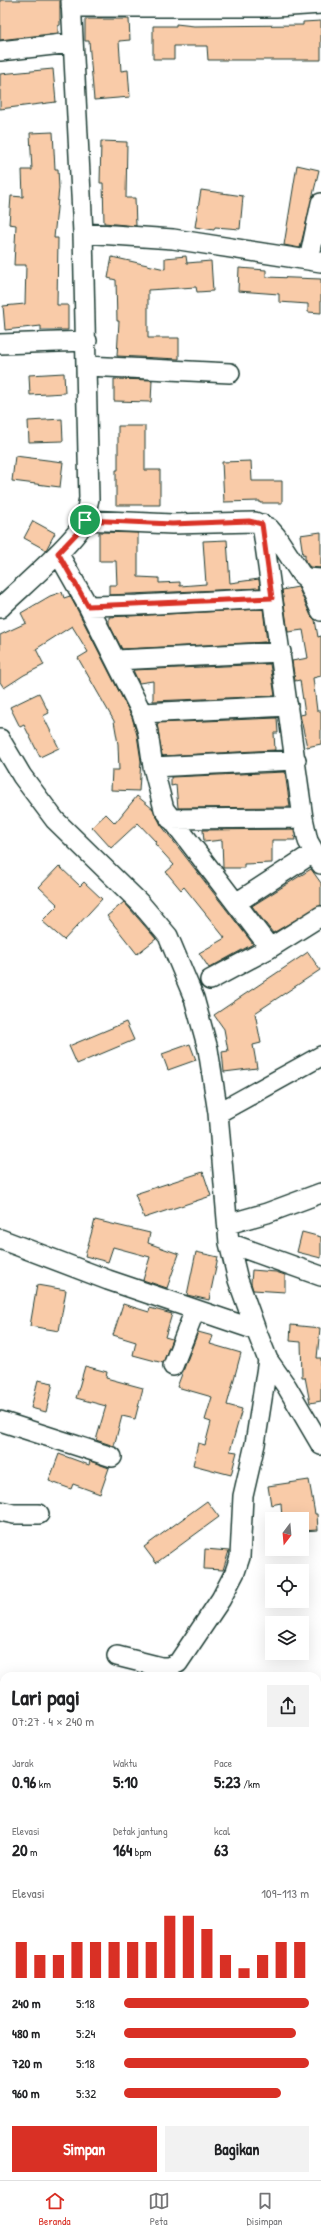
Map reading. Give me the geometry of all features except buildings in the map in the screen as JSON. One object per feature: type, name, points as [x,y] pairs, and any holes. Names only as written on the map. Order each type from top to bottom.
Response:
[{"type":"street","points":[[0,608],[79,531],[85,520],[89,499],[87,341],[71,4],[321,4]]},
{"type":"street","points":[[0,51],[72,43]]},
{"type":"street","points":[[83,233],[172,239],[315,261],[321,203]]},
{"type":"street","points":[[0,344],[87,341]]},
{"type":"street","points":[[87,366],[230,373]]},
{"type":"street","points":[[85,520],[172,524],[249,521],[262,524],[276,536],[296,569],[314,579],[321,612]]},
{"type":"street","points":[[236,903],[317,859],[308,842],[303,818],[262,524]]},
{"type":"street","points":[[58,553],[88,606],[142,713],[148,733],[159,795],[170,819],[270,948]]},
{"type":"street","points":[[88,606],[272,598]]},
{"type":"street","points":[[116,660],[280,652]]},
{"type":"street","points":[[142,713],[288,706]]},
{"type":"street","points":[[0,739],[22,776],[55,820],[140,903],[168,936],[194,998],[208,1049],[218,1113],[229,1244],[238,1280],[268,1360],[287,1387],[321,1445]]},
{"type":"street","points":[[153,767],[296,760]]},
{"type":"street","points":[[170,819],[303,818]]},
{"type":"street","points":[[210,980],[270,948],[321,916]]},
{"type":"street","points":[[218,1113],[321,1056]]},
{"type":"street","points":[[228,1224],[267,1213],[321,1193]]},
{"type":"street","points":[[0,1239],[108,1280],[256,1330]]},
{"type":"street","points":[[229,1244],[321,1276]]},
{"type":"street","points":[[173,1366],[195,1310]]},
{"type":"street","points":[[117,1656],[161,1667],[168,1667],[178,1663],[221,1599],[235,1572],[240,1557],[243,1496],[255,1444],[268,1360]]},
{"type":"street","points":[[0,1421],[112,1457]]},
{"type":"street","points":[[0,1511],[14,1514],[39,1514]]},
{"type":"route","points":[[85,520],[172,524],[249,521],[262,524],[272,598],[88,606],[58,553],[79,531],[85,520]]}]
